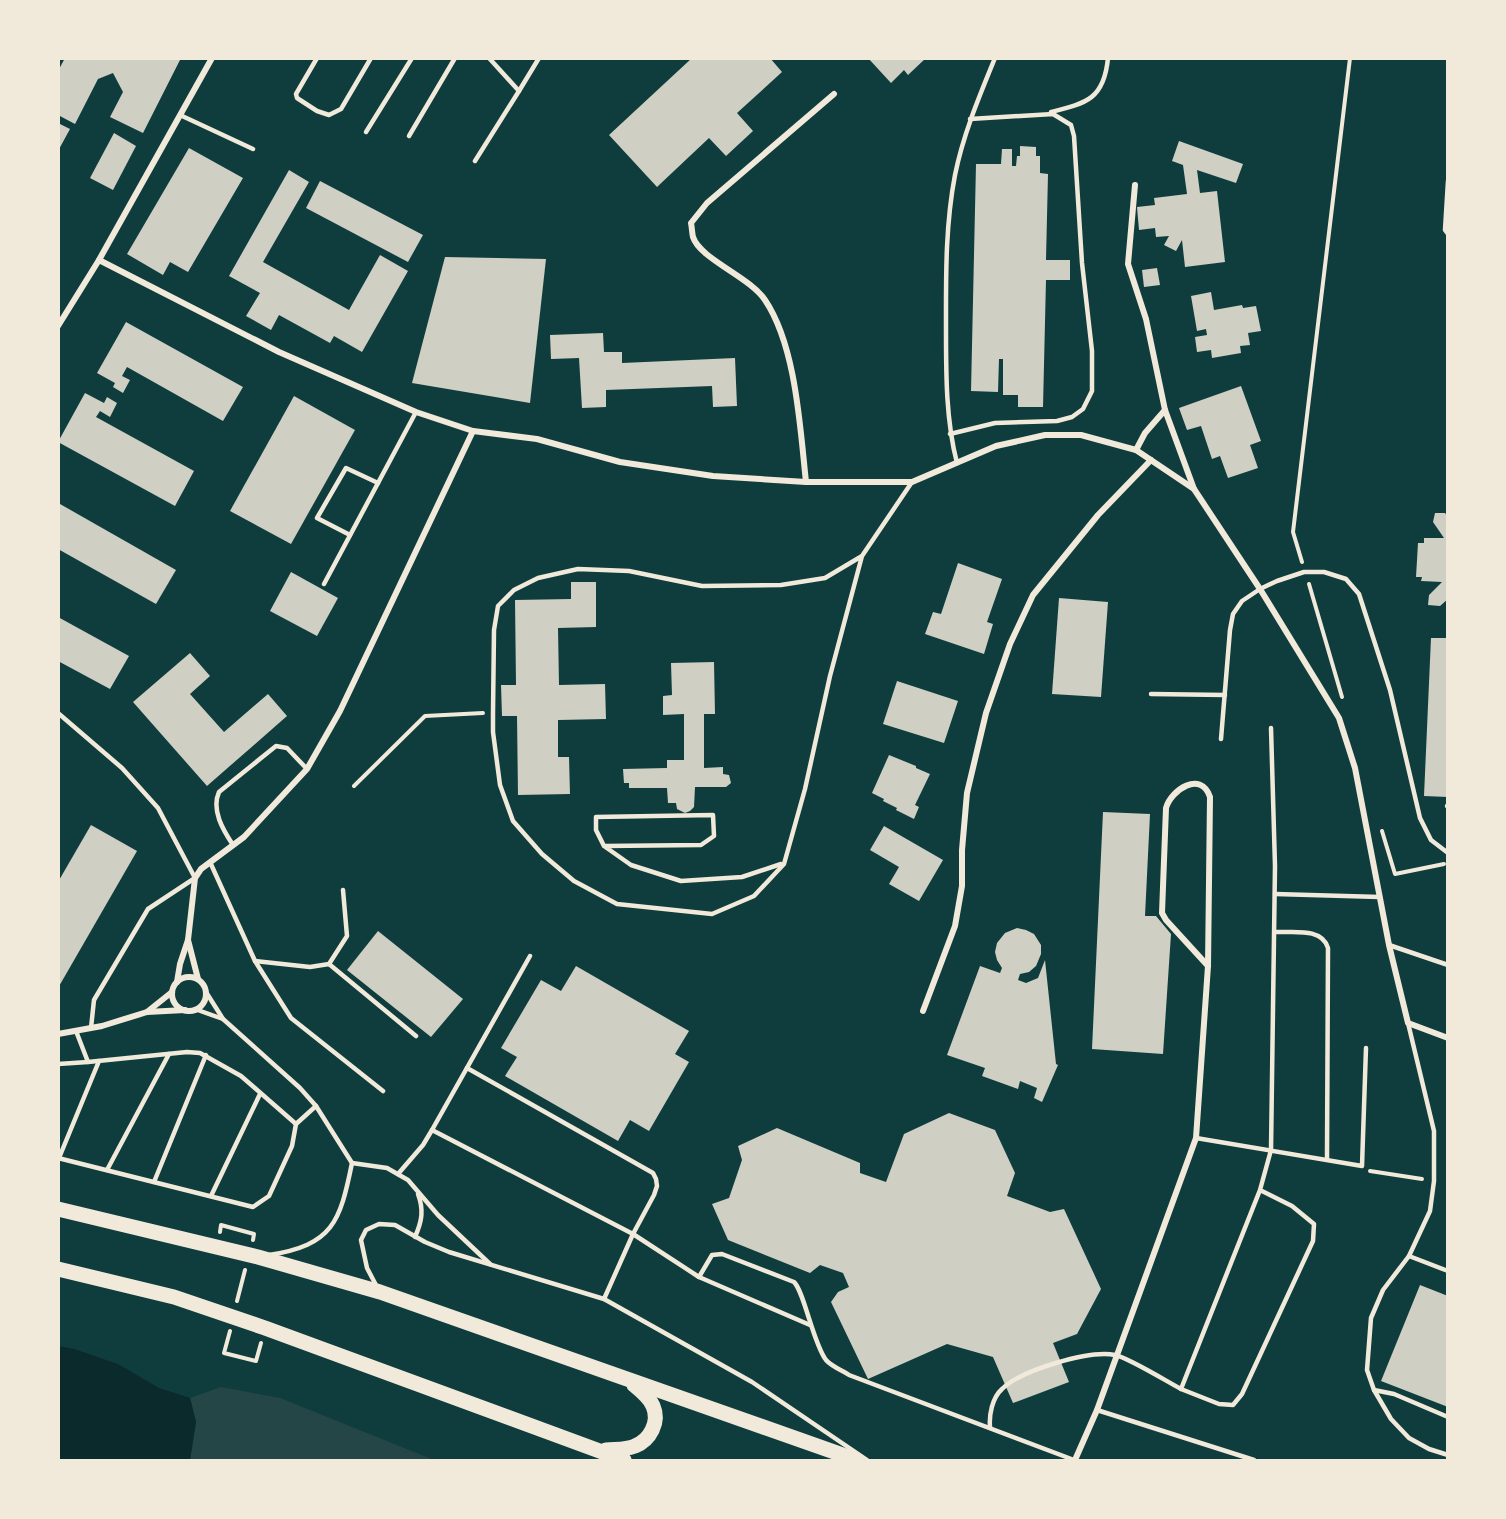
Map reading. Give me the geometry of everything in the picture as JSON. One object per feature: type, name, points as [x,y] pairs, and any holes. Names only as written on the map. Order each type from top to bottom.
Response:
[{"type":"main road","points":[[58,1209],[252,1256],[380,1292],[857,1461]]},
{"type":"main road","points":[[58,1269],[174,1297],[265,1328],[624,1461]]},
{"type":"main road","points":[[599,1450],[635,1446],[652,1432],[654,1406],[643,1392],[629,1381]]},
{"type":"street","points":[[58,326],[99,260],[212,58]]},
{"type":"street","points":[[806,482],[799,410],[782,330],[764,298],[742,278],[705,253],[693,239],[691,223],[707,203],[834,93]]},
{"type":"street","points":[[1135,185],[1128,264],[1146,319],[1165,410],[1194,489],[1260,589],[1339,718],[1355,768],[1389,945],[1408,1023],[1448,1038]]},
{"type":"street","points":[[99,260],[279,352],[416,412],[473,431],[537,439],[632,464],[713,476],[806,482],[912,482],[996,446],[1045,435],[1081,435],[1136,450],[1194,489]]},
{"type":"street","points":[[58,311],[65,315]]},
{"type":"street","points":[[1136,450],[1145,433],[1165,410]]},
{"type":"street","points":[[147,1012],[172,992],[177,982],[188,940],[195,878],[201,869],[244,837],[307,769],[340,711],[473,431]]},
{"type":"street","points":[[923,1011],[955,926],[962,886],[962,850],[967,792],[986,713],[1010,644],[1033,595],[1098,515],[1151,460]]},
{"type":"street","points":[[1074,1461],[1117,1355],[1196,1138],[1209,966],[1210,797],[1207,789],[1200,784],[1191,783],[1172,797],[1166,808],[1162,913],[1209,966]]},
{"type":"street","points":[[58,1034],[91,1028],[147,1012],[195,1010],[203,1003],[206,992],[198,979],[188,940]]},
{"type":"street","points":[[177,982],[187,977],[198,979]]},
{"type":"street","points":[[172,992],[175,1003],[184,1010]]},
{"type":"lane","points":[[317,58],[296,94],[297,98],[317,111],[329,115],[341,109],[371,58]]},
{"type":"lane","points":[[366,132],[412,58]]},
{"type":"lane","points":[[410,136],[456,58]]},
{"type":"lane","points":[[489,58],[519,91]]},
{"type":"lane","points":[[475,161],[539,58]]},
{"type":"lane","points":[[957,463],[950,434],[946,354],[946,243],[955,175],[970,119],[995,58]]},
{"type":"lane","points":[[1039,116],[1078,105],[1097,93],[1105,78],[1108,58]]},
{"type":"lane","points":[[950,434],[995,423],[1057,421],[1072,417],[1083,409],[1092,391],[1092,351],[1082,263],[1074,136],[1071,125],[1053,114],[970,119]]},
{"type":"lane","points":[[180,115],[253,149]]},
{"type":"lane","points":[[1448,181],[1445,230],[1448,234]]},
{"type":"lane","points":[[324,584],[416,412]]},
{"type":"lane","points":[[350,535],[317,518],[346,468],[378,483]]},
{"type":"lane","points":[[862,556],[825,579],[781,585],[702,586],[628,571],[578,569],[538,578],[514,590],[498,606],[494,630],[493,713],[500,785],[513,821],[542,854],[573,881],[617,904],[712,914],[754,896],[784,864],[805,789],[830,676],[862,556],[912,482]]},
{"type":"lane","points":[[1221,738],[1233,614],[1242,601],[1260,589],[1304,572],[1324,572],[1346,579],[1359,594],[1390,690],[1420,818],[1431,840],[1448,853]]},
{"type":"lane","points":[[1150,694],[1225,695]]},
{"type":"lane","points":[[58,713],[122,768],[158,808],[195,878],[148,909],[94,1000],[91,1028]]},
{"type":"lane","points":[[1181,1389],[1260,1190],[1271,1150],[1275,894],[1271,728]]},
{"type":"lane","points":[[233,845],[218,814],[216,799],[219,792],[276,746],[287,748],[307,769]]},
{"type":"lane","points":[[604,846],[701,845],[714,836],[713,815],[596,817],[596,830],[604,846],[631,865],[681,881],[742,877],[784,864]]},
{"type":"lane","points":[[210,862],[255,961],[291,1018],[383,1091]]},
{"type":"lane","points":[[255,961],[310,967],[329,964],[347,936],[343,890]]},
{"type":"lane","points":[[1275,894],[1380,897]]},
{"type":"lane","points":[[1275,932],[1314,933],[1326,941],[1328,948],[1327,1159]]},
{"type":"lane","points":[[1389,945],[1448,964]]},
{"type":"lane","points":[[398,1174],[423,1145],[530,956]]},
{"type":"lane","points":[[329,964],[416,1036]]},
{"type":"lane","points":[[206,992],[223,1019],[300,1088],[316,1106],[352,1163],[342,1205],[330,1230],[315,1242],[295,1251],[252,1256]]},
{"type":"lane","points":[[195,1010],[223,1019]]},
{"type":"lane","points":[[1408,1023],[1434,1131],[1434,1181],[1430,1211],[1409,1256],[1383,1290],[1371,1318],[1367,1370],[1374,1390],[1391,1419],[1409,1438],[1429,1449],[1448,1455]]},
{"type":"lane","points":[[76,1031],[88,1062]]},
{"type":"lane","points":[[1196,1138],[1362,1166],[1366,1048]]},
{"type":"lane","points":[[58,1064],[187,1052],[206,1055],[241,1076],[296,1124]]},
{"type":"lane","points":[[107,1170],[169,1054]]},
{"type":"lane","points":[[154,1182],[206,1055]]},
{"type":"lane","points":[[99,1061],[59,1158],[253,1207],[269,1196],[292,1146],[296,1124],[316,1106]]},
{"type":"lane","points":[[467,1068],[652,1173],[657,1186],[654,1195],[633,1234],[604,1299]]},
{"type":"lane","points":[[211,1196],[260,1094]]},
{"type":"lane","points":[[432,1130],[633,1234],[699,1277],[810,1325]]},
{"type":"lane","points":[[352,1163],[387,1168],[408,1180],[438,1215],[493,1266]]},
{"type":"lane","points":[[990,1427],[991,1411],[997,1395],[1001,1389],[1016,1378],[1038,1368],[1093,1355],[1117,1355],[1181,1389],[1219,1404],[1233,1405],[1242,1394],[1313,1241],[1314,1224],[1292,1206],[1260,1190]]},
{"type":"lane","points":[[415,1237],[422,1216],[418,1191]]},
{"type":"lane","points":[[380,1292],[367,1268],[361,1240],[366,1230],[379,1224],[395,1226],[449,1252],[604,1299],[752,1382],[867,1461]]},
{"type":"lane","points":[[699,1277],[712,1255],[722,1254],[794,1282],[799,1288],[810,1325],[826,1361],[849,1375],[1074,1461]]},
{"type":"lane","points":[[1409,1256],[1448,1271]]},
{"type":"lane","points":[[1374,1390],[1394,1394],[1448,1417]]},
{"type":"lane","points":[[1096,1410],[1254,1461]]},
{"type":"path","points":[[1304,566],[1293,532],[1350,58]]},
{"type":"path","points":[[1307,578],[1344,703]]},
{"type":"path","points":[[354,786],[425,716],[493,713]]},
{"type":"path","points":[[1381,828],[1395,874],[1448,864]]},
{"type":"path","points":[[1370,1170],[1434,1181]]},
{"type":"path","points":[[221,1226],[254,1234],[252,1256],[235,1310]]},
{"type":"path","points":[[232,1320],[224,1353],[256,1361]]},
{"type":"shaded area","points":[[59,1346],[118,1364],[159,1388],[190,1398],[196,1422],[190,1460],[59,1460]]},
{"type":"shaded area","points":[[221,1387],[280,1398],[434,1460],[190,1460],[196,1422],[190,1398]]},
{"type":"building","points":[[65,58],[181,58],[143,133],[110,117],[123,92],[113,73],[98,79],[75,124],[58,115],[58,71]]},
{"type":"building","points":[[692,58],[770,58],[782,72],[737,113],[753,131],[726,156],[709,138],[657,187],[609,135]]},
{"type":"building","points":[[868,58],[926,58],[908,75],[904,70],[891,83]]},
{"type":"building","points":[[58,123],[70,129],[58,151]]},
{"type":"building","points":[[114,133],[136,146],[113,190],[90,178]]},
{"type":"building","points":[[1179,141],[1243,164],[1236,183],[1197,170],[1200,193],[1217,191],[1225,262],[1185,267],[1182,240],[1176,251],[1164,245],[1169,236],[1156,237],[1155,228],[1139,230],[1137,207],[1155,205],[1154,198],[1187,194],[1183,165],[1172,161]]},
{"type":"building","points":[[1020,146],[1036,147],[1036,156],[1040,156],[1040,173],[1048,174],[1046,260],[1070,260],[1070,280],[1046,280],[1043,407],[1018,407],[1018,395],[1003,395],[1003,359],[999,359],[998,392],[971,391],[976,164],[1001,164],[1002,149],[1012,149],[1012,166],[1016,166],[1017,156],[1020,156]]},
{"type":"building","points":[[189,148],[243,178],[188,272],[170,262],[163,275],[127,254]]},
{"type":"building","points":[[289,170],[309,182],[263,262],[349,310],[380,255],[408,271],[362,352],[334,336],[330,343],[279,315],[271,330],[246,316],[260,293],[229,276]]},
{"type":"building","points":[[320,181],[423,235],[408,262],[306,208]]},
{"type":"building","points":[[445,257],[546,259],[530,403],[412,383]]},
{"type":"building","points":[[1157,268],[1160,285],[1144,287],[1142,270]]},
{"type":"building","points":[[1211,292],[1214,310],[1242,305],[1243,308],[1256,306],[1261,331],[1248,333],[1250,345],[1240,346],[1241,353],[1212,358],[1211,350],[1197,352],[1195,337],[1207,335],[1206,329],[1197,331],[1191,296]]},
{"type":"building","points":[[126,322],[243,387],[223,421],[127,367],[122,376],[130,380],[123,393],[113,387],[115,383],[97,373]]},
{"type":"building","points":[[603,333],[604,352],[622,352],[622,363],[735,358],[737,406],[713,407],[712,386],[606,390],[606,407],[582,408],[579,358],[551,359],[550,335]]},
{"type":"building","points":[[1241,386],[1261,441],[1250,445],[1258,468],[1228,478],[1220,456],[1212,459],[1201,426],[1187,430],[1179,408]]},
{"type":"building","points":[[85,393],[104,403],[107,397],[117,403],[110,417],[100,411],[96,417],[194,471],[175,506],[58,442]]},
{"type":"building","points":[[294,396],[355,430],[291,544],[230,511]]},
{"type":"building","points":[[60,504],[176,570],[156,604],[58,549],[58,507]]},
{"type":"building","points":[[1435,513],[1445,513],[1448,517],[1448,599],[1440,606],[1428,605],[1429,595],[1442,582],[1421,581],[1422,577],[1416,577],[1418,543],[1424,543],[1424,538],[1444,538],[1433,522]]},
{"type":"building","points":[[958,563],[1002,579],[987,622],[993,624],[984,654],[925,634],[933,612],[941,614]]},
{"type":"building","points":[[291,572],[338,598],[317,636],[270,611]]},
{"type":"building","points":[[571,582],[596,582],[596,627],[558,628],[559,685],[605,684],[606,719],[558,720],[558,757],[569,757],[570,794],[518,795],[517,716],[502,716],[501,685],[516,685],[515,600],[571,599]]},
{"type":"building","points":[[1059,598],[1108,602],[1101,697],[1052,694]]},
{"type":"building","points":[[58,617],[129,656],[110,689],[58,661]]},
{"type":"building","points":[[1431,638],[1448,638],[1448,797],[1424,796]]},
{"type":"building","points":[[190,653],[210,676],[190,694],[224,732],[268,694],[287,716],[207,786],[133,702]]},
{"type":"building","points":[[714,662],[715,714],[704,714],[704,768],[723,767],[723,774],[729,775],[731,783],[726,787],[695,787],[694,807],[685,813],[677,809],[676,803],[668,803],[667,788],[629,788],[629,783],[624,783],[623,769],[667,768],[667,760],[684,760],[684,714],[663,715],[663,696],[672,695],[671,663]]},
{"type":"building","points":[[897,681],[958,701],[944,743],[883,724]]},
{"type":"building","points":[[889,755],[930,774],[915,805],[919,807],[914,819],[896,810],[897,808],[872,793]]},
{"type":"building","points":[[1103,812],[1150,814],[1145,916],[1156,916],[1171,934],[1163,1054],[1092,1049]]},
{"type":"building","points":[[91,825],[137,851],[58,988],[58,882]]},
{"type":"building","points":[[884,826],[943,860],[919,901],[889,884],[899,867],[870,850]]},
{"type":"building","points":[[1017,928],[1034,934],[1041,945],[1041,954],[1036,966],[1029,972],[1020,974],[1018,980],[1026,983],[1038,978],[1045,960],[1056,1064],[1058,1065],[1042,1102],[1034,1098],[1037,1088],[1020,1081],[1018,1089],[982,1076],[985,1068],[947,1055],[980,966],[1000,973],[1002,968],[995,952],[997,943],[1005,933]]},
{"type":"building","points":[[378,931],[463,999],[431,1037],[347,970]]},
{"type":"building","points":[[576,966],[689,1031],[675,1054],[689,1062],[649,1131],[630,1120],[618,1141],[505,1076],[517,1057],[501,1048],[541,980],[561,991]]},
{"type":"building","points":[[949,1113],[995,1130],[1015,1173],[1007,1196],[1050,1212],[1064,1209],[1101,1289],[1077,1334],[1053,1343],[1069,1382],[1013,1403],[993,1357],[947,1344],[868,1379],[831,1302],[838,1292],[849,1287],[843,1273],[820,1265],[810,1273],[728,1240],[712,1204],[729,1198],[742,1160],[738,1146],[777,1128],[860,1163],[860,1173],[886,1182],[904,1134]]},
{"type":"building","points":[[1420,1285],[1448,1296],[1448,1407],[1381,1381]]}]
